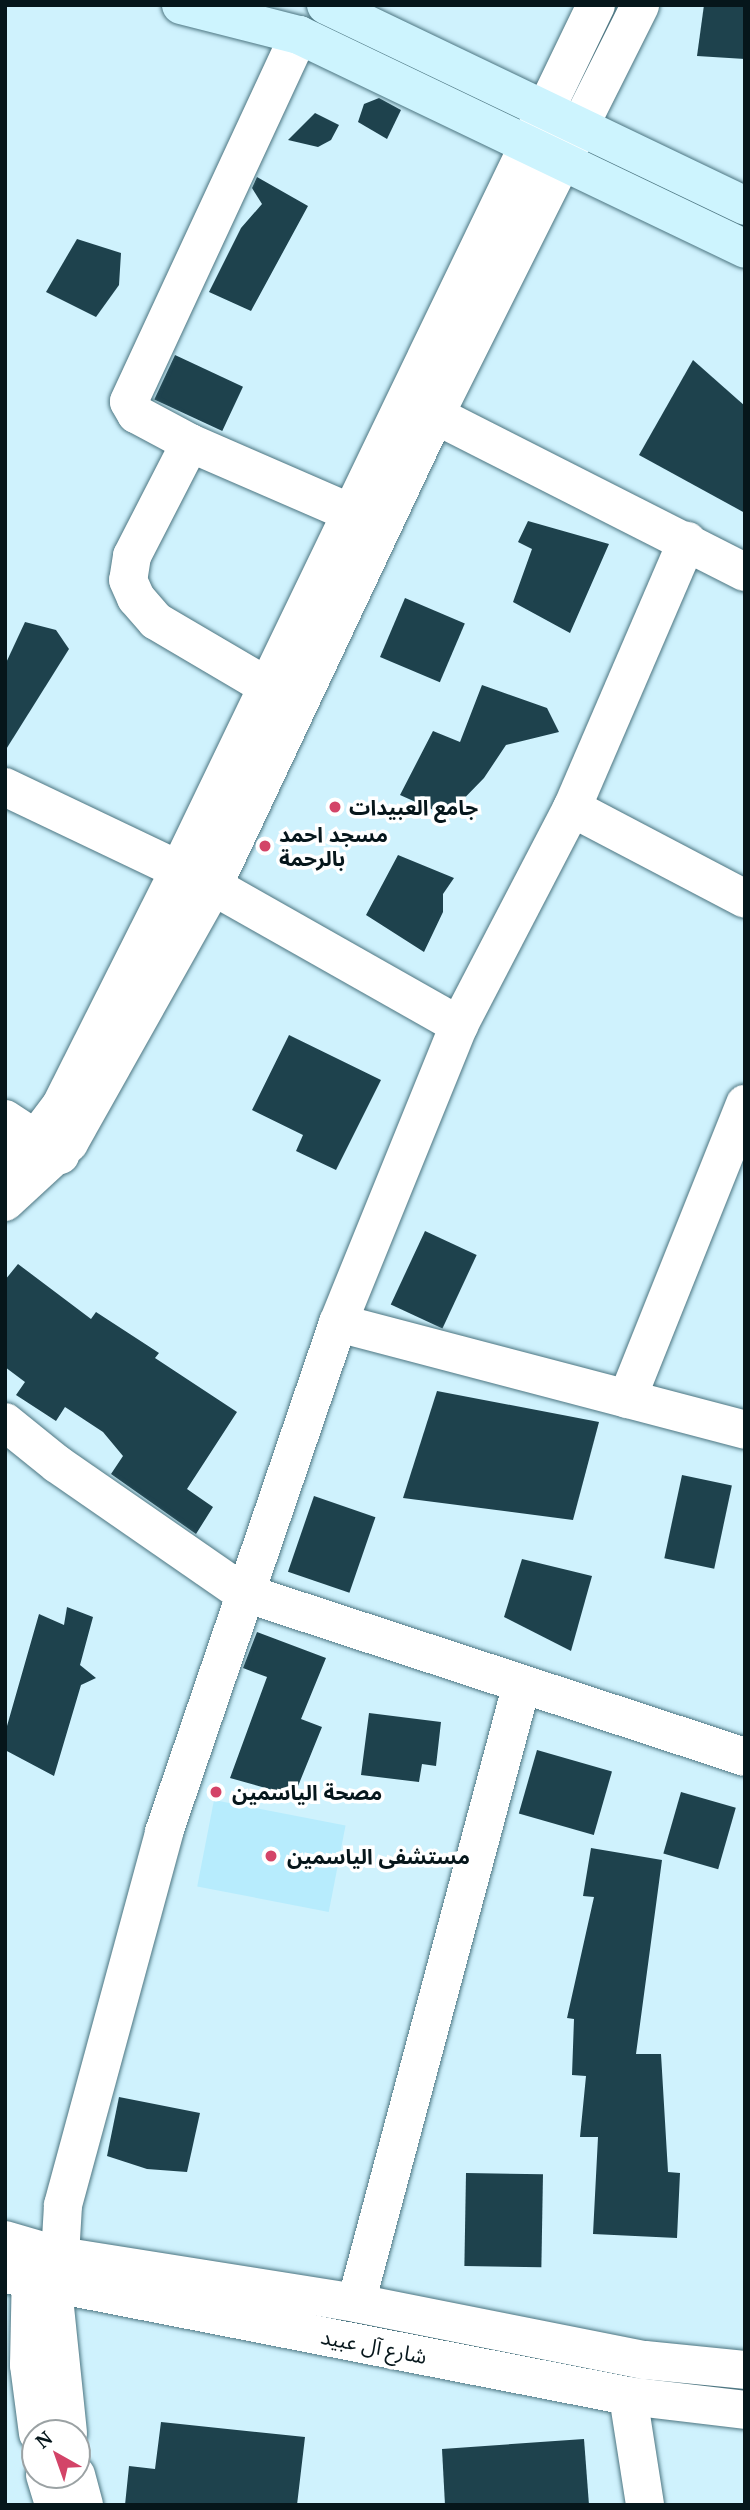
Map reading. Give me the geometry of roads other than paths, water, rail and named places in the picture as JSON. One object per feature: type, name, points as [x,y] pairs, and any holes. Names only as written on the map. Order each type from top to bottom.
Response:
[{"type":"main road","points":[[181,5],[299,35],[529,148],[745,249]]},
{"type":"main road","points":[[326,5],[745,206]]},
{"type":"street","points":[[5,1164],[34,1137],[60,1107],[179,870],[596,5]]},
{"type":"street","points":[[5,1202],[34,1137],[83,1122],[214,886],[435,415],[564,164],[640,5]]},
{"type":"street","points":[[299,35],[130,402],[136,414],[190,443],[351,513]]},
{"type":"street","points":[[435,415],[745,572]]},
{"type":"street","points":[[190,443],[132,556],[128,580],[136,598],[156,621],[268,687]]},
{"type":"street","points":[[36,2419],[29,2365],[32,2264],[63,2205],[163,1832],[242,1592],[338,1323],[460,1025],[572,808],[687,541]]},
{"type":"street","points":[[5,787],[214,886],[460,1025]]},
{"type":"street","points":[[572,808],[745,899]]},
{"type":"street","points":[[627,1399],[745,1104]]},
{"type":"street","points":[[338,1323],[745,1430]]},
{"type":"street","points":[[5,1422],[57,1464],[242,1592],[521,1687],[745,1757]]},
{"type":"street","points":[[356,2303],[521,1687]]},
{"type":"street","points":[[32,2264],[65,2419]]},
{"type":"street","name":"شارع آل عبيد","points":[[32,2264],[356,2303],[645,2360],[745,2370]]},
{"type":"street","name":"شارع آل عبيد","points":[[32,2264],[628,2396],[745,2410]]},
{"type":"street","points":[[628,2396],[645,2505]]},
{"type":"place","name":"جامع العبيدات","points":[[335,807]]},
{"type":"place","name":"مسجد احمد بالرحمة","points":[[265,846]]},
{"type":"place","name":"مصحة الياسمين","points":[[216,1792]]},
{"type":"place","name":"مستشفى الياسمين","points":[[271,1856]]}]
